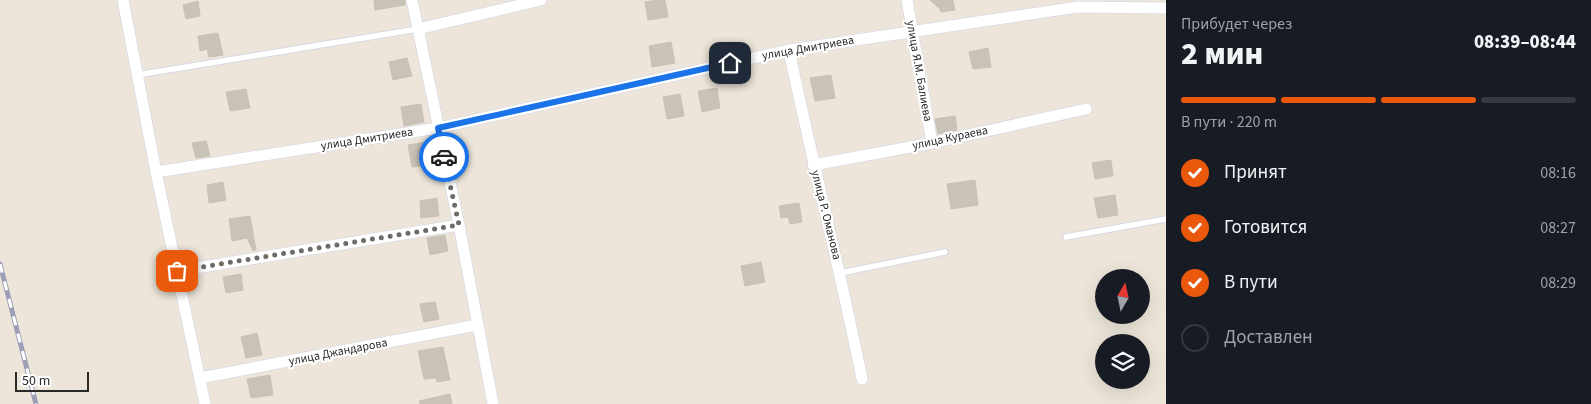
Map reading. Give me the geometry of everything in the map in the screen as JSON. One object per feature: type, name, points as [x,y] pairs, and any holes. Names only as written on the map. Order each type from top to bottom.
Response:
[{"type":"street","points":[[123,0],[156,172],[205,404]]},
{"type":"street","points":[[412,0],[459,225],[492,404]]},
{"type":"street","points":[[418,29],[541,0]]},
{"type":"street","name":"улица Я.М. Балиева","points":[[907,0],[932,142]]},
{"type":"street","name":"улица Дмитриева","points":[[156,172],[438,128],[789,50],[1078,7],[1166,8]]},
{"type":"street","name":"улица Р. Оманова","points":[[789,50],[813,165],[840,273],[862,380]]},
{"type":"street","name":"улица Кураева","points":[[813,165],[1086,109]]},
{"type":"street","points":[[177,271],[459,225]]},
{"type":"street","name":"улица Джандарова","points":[[200,378],[477,325]]},
{"type":"lane","points":[[137,75],[418,29]]},
{"type":"lane","points":[[1066,238],[1166,219]]},
{"type":"lane","points":[[840,273],[945,252]]},
{"type":"building","points":[[374,0],[405,0],[405,5],[375,10]]},
{"type":"building","points":[[665,0],[668,17],[648,20],[645,2]]},
{"type":"building","points":[[930,0],[953,0],[955,10],[941,12]]},
{"type":"building","points":[[198,1],[200,16],[186,19],[183,5]]},
{"type":"building","points":[[218,33],[223,55],[209,57],[207,49],[200,51],[198,36]]},
{"type":"building","points":[[671,42],[675,63],[652,67],[649,46]]},
{"type":"building","points":[[988,48],[991,67],[973,69],[969,52]]},
{"type":"building","points":[[407,58],[412,76],[393,80],[389,62]]},
{"type":"building","points":[[831,75],[835,98],[815,101],[810,78]]},
{"type":"building","points":[[717,88],[720,108],[702,112],[698,91]]},
{"type":"building","points":[[246,89],[250,108],[230,111],[226,92]]},
{"type":"building","points":[[680,94],[684,116],[667,119],[663,97]]},
{"type":"building","points":[[421,104],[424,122],[404,126],[401,107]]},
{"type":"building","points":[[955,116],[957,130],[938,134],[935,119]]},
{"type":"building","points":[[206,141],[210,156],[196,158],[192,143]]},
{"type":"building","points":[[431,141],[436,164],[412,167],[408,145]]},
{"type":"building","points":[[1111,160],[1113,176],[1095,179],[1092,163]]},
{"type":"building","points":[[975,180],[978,205],[951,209],[947,184]]},
{"type":"building","points":[[223,182],[226,200],[209,203],[207,185]]},
{"type":"building","points":[[1115,195],[1118,215],[1098,218],[1094,198]]},
{"type":"building","points":[[437,198],[439,216],[421,218],[420,201]]},
{"type":"building","points":[[799,203],[802,222],[790,224],[788,217],[781,218],[779,206]]},
{"type":"building","points":[[250,216],[256,250],[253,251],[247,238],[232,241],[229,219]]},
{"type":"building","points":[[445,235],[448,251],[430,255],[427,238]]},
{"type":"building","points":[[761,262],[765,282],[745,286],[741,266]]},
{"type":"building","points":[[241,274],[243,290],[226,293],[223,277]]},
{"type":"building","points":[[435,302],[439,319],[424,322],[420,304]]},
{"type":"building","points":[[257,333],[262,355],[246,358],[241,337]]},
{"type":"building","points":[[443,347],[450,380],[437,382],[436,378],[424,379],[418,351]]},
{"type":"building","points":[[270,375],[273,395],[251,398],[247,379]]},
{"type":"building","points":[[450,394],[452,404],[420,404],[419,401]]},
{"type":"railway","points":[[0,264],[36,404]]},
{"type":"way so far","points":[[177,271],[459,225],[444,157]]},
{"type":"route","points":[[444,157],[438,128],[730,63]]}]
